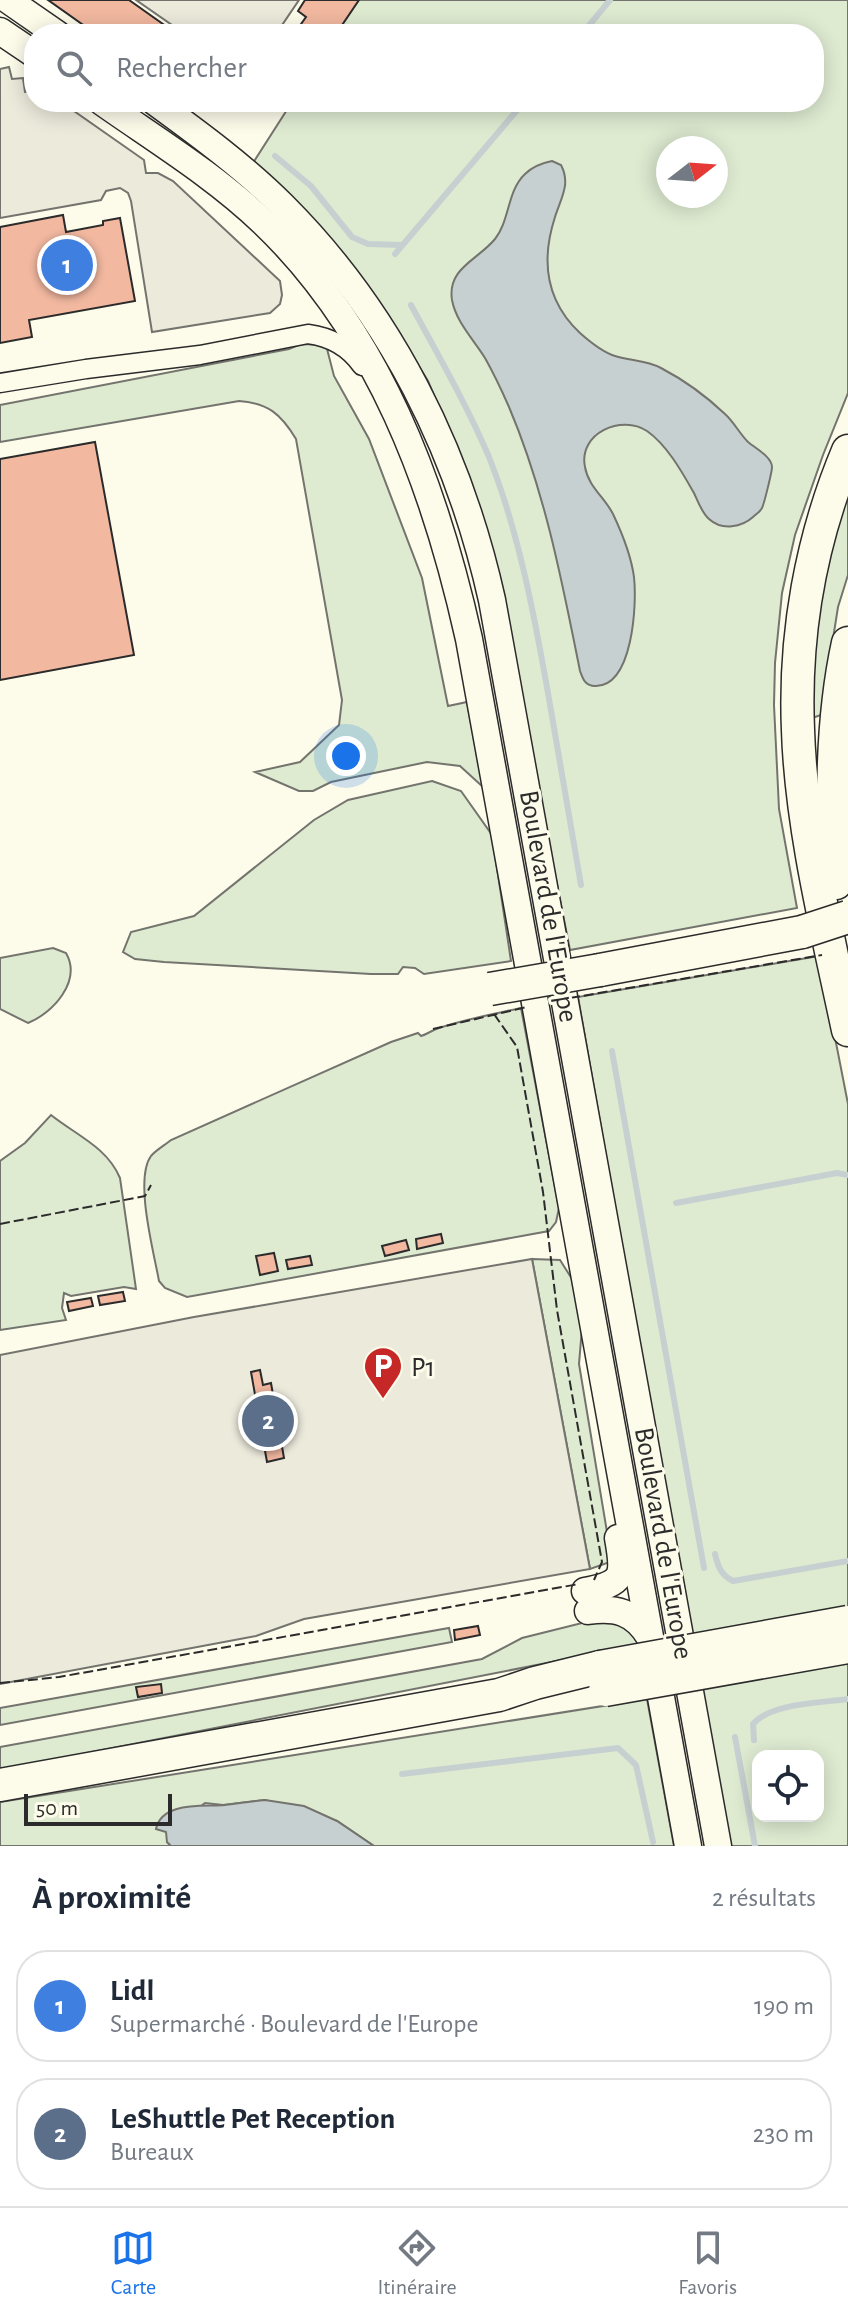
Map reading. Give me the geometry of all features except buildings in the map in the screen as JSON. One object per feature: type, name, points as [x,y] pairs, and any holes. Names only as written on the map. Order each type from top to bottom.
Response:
[{"type":"highway","points":[[848,451],[828,502],[811,571],[803,612],[797,692],[806,810],[848,1030]]},
{"type":"highway","points":[[848,643],[836,734],[834,820],[840,926],[848,983]]},
{"type":"highway","points":[[490,989],[802,932],[848,917]]},
{"type":"highway","points":[[802,932],[848,930]]},
{"type":"highway","points":[[602,1679],[848,1622]]},
{"type":"highway","points":[[0,1785],[499,1695],[535,1683],[602,1679],[848,1647]]},
{"type":"main road","points":[[8,0],[43,24]]},
{"type":"main road","points":[[0,31],[24,47]]},
{"type":"main road","name":"Boulevard de l'Europe","points":[[116,112],[220,185],[263,222],[323,290],[382,382],[437,514],[463,610],[688,1846]]},
{"type":"main road","name":"Boulevard de l'Europe","points":[[168,112],[234,161],[259,184],[300,224],[341,272],[407,369],[444,445],[466,503],[495,615],[718,1846]]},
{"type":"main road","points":[[592,1321],[593,1397],[621,1569],[614,1584],[586,1601],[630,1614],[650,1637]]},
{"type":"street","points":[[0,383],[200,355],[297,335],[319,335],[339,344],[358,360],[404,431]]},
{"type":"green space","points":[[358,0],[848,0],[848,393],[795,535],[782,593],[775,663],[779,809],[797,908],[570,950],[495,572],[471,484],[428,381],[391,321],[253,163],[286,112],[824,112],[824,24],[342,24]]},
{"type":"green space","points":[[301,344],[326,345],[334,376],[369,439],[422,578],[448,706],[467,702],[483,787],[460,766],[427,762],[331,782],[313,791],[299,791],[255,772],[300,762],[339,725],[342,700],[296,439],[273,411],[258,404],[239,401],[0,442],[0,405],[289,349]]},
{"type":"green space","points":[[848,475],[848,575],[838,607],[821,715],[809,719],[814,611]]},
{"type":"green space","points":[[432,781],[461,791],[492,835],[511,961],[424,974],[415,968],[403,967],[398,974],[371,974],[164,962],[135,959],[123,952],[131,932],[194,916],[314,820],[348,800]]},
{"type":"green space","points":[[53,948],[66,953],[70,964],[68,985],[55,1004],[28,1023],[0,1009],[0,958]]},
{"type":"green space","points":[[819,956],[848,1104],[848,1609],[691,1638],[578,997]]},
{"type":"green space","points":[[521,1008],[559,1208],[556,1222],[549,1231],[187,1297],[165,1288],[159,1281],[144,1181],[151,1156],[171,1140],[391,1042]]},
{"type":"green space","points":[[51,1115],[99,1150],[120,1178],[136,1289],[124,1287],[71,1296],[64,1293],[62,1308],[66,1320],[0,1330],[0,1161],[25,1143]]},
{"type":"green space","points":[[532,1259],[560,1260],[572,1279],[582,1328],[579,1364],[610,1550],[610,1562],[590,1569]]},
{"type":"green space","points":[[602,1618],[624,1627],[633,1634],[639,1645],[0,1770],[0,1747],[482,1659],[522,1638]]},
{"type":"green space","points":[[449,1628],[452,1642],[0,1725],[0,1708]]},
{"type":"green space","points":[[848,1658],[848,1846],[731,1846],[701,1685]]},
{"type":"green space","points":[[647,1699],[674,1846],[374,1846],[337,1821],[265,1800],[223,1805],[205,1803],[167,1832],[167,1842],[171,1846],[0,1846],[0,1802]]},
{"type":"shaded area","points":[[136,0],[299,0],[283,24],[171,24]]},
{"type":"shaded area","points":[[9,67],[12,79],[23,78],[24,112],[75,112],[144,160],[146,173],[158,173],[173,181],[280,281],[280,304],[270,313],[152,332],[128,193],[120,188],[106,191],[101,200],[0,218],[0,69]]},
{"type":"shaded area","points":[[552,161],[561,165],[565,185],[548,249],[549,279],[559,307],[568,320],[605,352],[655,365],[694,389],[728,417],[748,442],[766,456],[772,467],[761,509],[743,523],[720,525],[707,517],[674,459],[647,431],[637,426],[615,426],[595,436],[588,445],[585,467],[620,529],[631,561],[635,589],[633,624],[625,659],[608,683],[595,686],[583,679],[580,671],[551,537],[522,439],[495,376],[461,323],[452,300],[454,280],[465,265],[495,239],[519,181],[534,167]]},
{"type":"shaded area","name":"P1","points":[[532,1259],[590,1569],[304,1619],[256,1636],[0,1684],[0,1355],[194,1317]]},
{"type":"shaded area","points":[[265,1800],[304,1806],[337,1821],[374,1846],[171,1846],[167,1842],[166,1832],[156,1829],[166,1814],[184,1807]]},
{"type":"waterway","points":[[590,24],[610,0]]},
{"type":"waterway","points":[[395,254],[516,112]]},
{"type":"waterway","points":[[275,156],[311,186],[352,237],[368,244],[402,245]]},
{"type":"waterway","points":[[411,305],[489,457],[509,515],[537,633],[581,885]]},
{"type":"waterway","points":[[612,1051],[704,1568]]},
{"type":"waterway","points":[[676,1203],[837,1173],[848,1175]]},
{"type":"waterway","points":[[715,1554],[721,1570],[733,1581],[848,1561]]},
{"type":"waterway","points":[[754,1740],[753,1724],[772,1712],[797,1705],[848,1699]]},
{"type":"waterway","points":[[735,1737],[755,1846]]},
{"type":"waterway","points":[[402,1774],[618,1748],[636,1765],[653,1842]]},
{"type":"fence","points":[[570,998],[822,955]]},
{"type":"fence","points":[[433,1029],[527,1007]]},
{"type":"fence","points":[[494,1014],[517,1047],[543,1192],[557,1310],[602,1562],[594,1580]]},
{"type":"fence","points":[[0,1224],[145,1196],[151,1185]]},
{"type":"fence","points":[[0,1683],[59,1677],[579,1584]]},
{"type":"place","name":"Lidl","points":[[67,265]]},
{"type":"place","name":"P1","points":[[383,1400]]},
{"type":"place","name":"LeShuttle Pet Reception","points":[[268,1421]]}]
